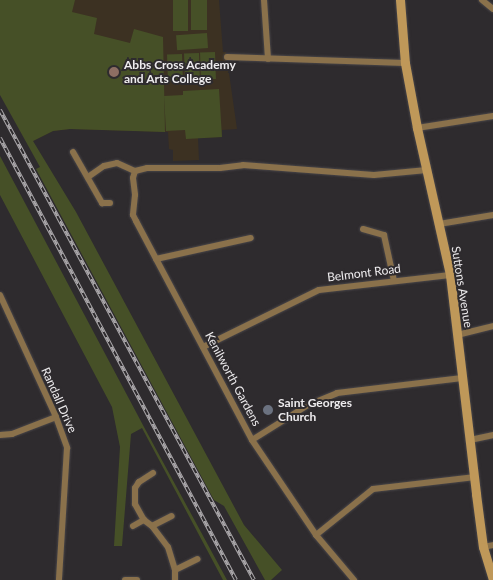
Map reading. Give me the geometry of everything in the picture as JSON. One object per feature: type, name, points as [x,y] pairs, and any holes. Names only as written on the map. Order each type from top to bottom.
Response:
[{"type":"street","points":[[264,0],[268,59]]},
{"type":"street","name":"Suttons Avenue","points":[[400,0],[405,63],[416,128],[450,275],[483,547],[493,580]]},
{"type":"street","points":[[482,0],[493,10]]},
{"type":"street","points":[[227,57],[405,63]]},
{"type":"street","points":[[416,128],[493,116]]},
{"type":"street","points":[[73,152],[102,203],[110,203]]},
{"type":"street","points":[[88,177],[114,163],[124,164],[135,171],[147,168],[220,168],[243,165],[374,175],[427,170]]},
{"type":"street","name":"Kenilworth Gardens","points":[[135,171],[133,176],[135,195],[133,215],[252,440],[316,535],[354,580]]},
{"type":"street","points":[[439,224],[493,215]]},
{"type":"street","points":[[363,229],[384,235],[394,281]]},
{"type":"street","points":[[156,259],[251,238]]},
{"type":"street","name":"Belmont Road","points":[[203,347],[320,290],[450,275]]},
{"type":"street","name":"Randall Drive","points":[[0,295],[65,439],[68,459],[59,580]]},
{"type":"street","points":[[457,335],[493,326]]},
{"type":"street","points":[[252,440],[302,408],[337,393],[462,378]]},
{"type":"street","points":[[0,435],[12,434],[56,418]]},
{"type":"street","points":[[470,440],[493,435]]},
{"type":"street","points":[[153,473],[139,482],[134,494],[136,504],[144,520],[152,526],[168,547],[175,570],[175,580]]},
{"type":"street","points":[[316,535],[373,489],[475,477]]},
{"type":"street","points":[[152,526],[172,516]]},
{"type":"street","points":[[134,526],[144,520]]},
{"type":"street","points":[[483,547],[493,545]]},
{"type":"street","points":[[175,570],[198,559]]},
{"type":"street","points":[[125,580],[137,580]]},
{"type":"shaded area","name":"Abbs Cross Academy and Arts College","points":[[0,0],[219,0],[223,52],[226,52],[237,129],[222,130],[222,137],[198,138],[199,160],[173,161],[173,150],[169,149],[168,132],[70,129],[53,131],[33,141]]},
{"type":"green space","points":[[0,0],[75,0],[72,12],[97,18],[94,34],[130,43],[134,29],[163,37],[165,132],[70,129],[53,131],[33,141],[76,212],[244,525],[282,570],[271,580],[265,580],[224,506],[214,500],[36,169],[40,167],[0,95]]},
{"type":"green space","points":[[173,0],[188,0],[188,31],[173,31]]},
{"type":"green space","points":[[191,0],[207,0],[207,30],[191,30]]},
{"type":"green space","points":[[207,33],[208,48],[177,50],[176,35]]},
{"type":"green space","points":[[215,52],[216,79],[201,80],[200,53]]},
{"type":"green space","points":[[199,53],[200,80],[185,81],[184,54]]},
{"type":"green space","points":[[182,54],[183,81],[168,82],[167,55]]},
{"type":"green space","points":[[219,89],[222,137],[186,139],[185,130],[166,131],[164,96],[183,95],[183,91]]},
{"type":"green space","points":[[0,156],[227,580],[223,580],[142,428],[131,434],[122,546],[114,546],[120,447],[112,407],[0,195]]},
{"type":"railway","points":[[0,110],[254,580]]},
{"type":"railway","points":[[0,138],[236,580]]},
{"type":"place","name":"Abbs Cross Academy and Arts College","points":[[114,72]]},
{"type":"place","name":"Saint Georges Church","points":[[268,410]]}]
